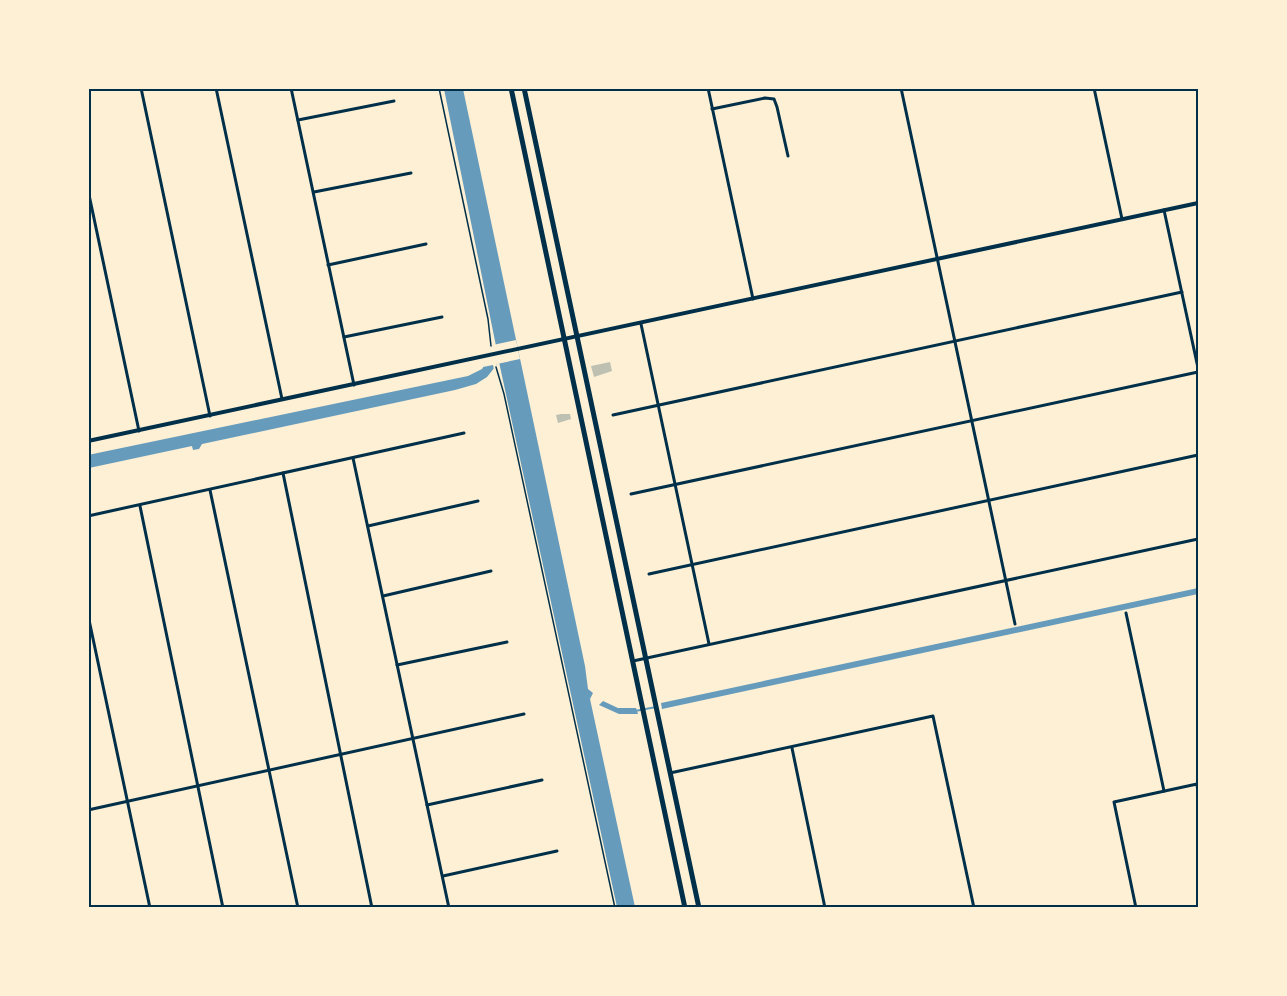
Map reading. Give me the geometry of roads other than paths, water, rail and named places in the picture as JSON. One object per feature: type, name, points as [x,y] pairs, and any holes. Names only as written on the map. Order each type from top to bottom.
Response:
[{"type":"main road","points":[[511,88],[685,908]]},
{"type":"main road","points":[[524,88],[699,908]]},
{"type":"main road","points":[[514,105],[526,103]]},
{"type":"main road","points":[[544,245],[557,242]]},
{"type":"main road","points":[[657,775],[670,773]]},
{"type":"street","points":[[141,88],[210,416]]},
{"type":"street","points":[[216,88],[282,401]]},
{"type":"street","points":[[291,88],[354,385]]},
{"type":"street","points":[[708,88],[753,299]]},
{"type":"street","points":[[901,88],[1015,624]]},
{"type":"street","points":[[1094,88],[1122,219]]},
{"type":"street","points":[[712,109],[765,98],[774,99],[788,156]]},
{"type":"street","points":[[298,120],[394,101]]},
{"type":"street","points":[[314,192],[411,173]]},
{"type":"street","points":[[88,190],[139,431]]},
{"type":"street","points":[[88,441],[1198,203]]},
{"type":"street","points":[[631,494],[1198,370],[1164,210]]},
{"type":"street","points":[[328,265],[426,244]]},
{"type":"street","points":[[613,415],[1182,292]]},
{"type":"street","points":[[344,337],[442,317]]},
{"type":"street","points":[[641,324],[709,644]]},
{"type":"street","points":[[88,516],[464,433]]},
{"type":"street","points":[[650,574],[1198,455]]},
{"type":"street","points":[[353,458],[449,908]]},
{"type":"street","points":[[283,473],[372,908]]},
{"type":"street","points":[[210,490],[298,908]]},
{"type":"street","points":[[368,526],[478,501]]},
{"type":"street","points":[[140,506],[223,908]]},
{"type":"street","points":[[633,661],[1198,539]]},
{"type":"street","points":[[383,596],[491,571]]},
{"type":"street","points":[[1126,613],[1164,791]]},
{"type":"street","points":[[88,615],[150,908]]},
{"type":"street","points":[[397,665],[507,642]]},
{"type":"street","points":[[88,810],[524,714]]},
{"type":"street","points":[[670,773],[933,716],[974,908]]},
{"type":"street","points":[[792,747],[825,908]]},
{"type":"street","points":[[427,805],[542,780]]},
{"type":"street","points":[[1136,908],[1114,802],[1197,784],[1198,792]]},
{"type":"street","points":[[442,876],[556,851]]},
{"type":"water","points":[[444,89],[463,89],[588,689],[593,693],[590,699],[635,907],[617,907],[499,362],[487,377],[476,384],[455,390],[202,444],[199,449],[193,450],[192,446],[89,468],[88,455],[468,376],[482,369],[496,346]]},
{"type":"water","points":[[1198,588],[1198,594],[662,709],[661,703]]},
{"type":"water","points":[[603,701],[618,708],[636,708],[638,714],[619,714],[599,705]]},
{"type":"waterway","points":[[635,711],[656,707]]}]
